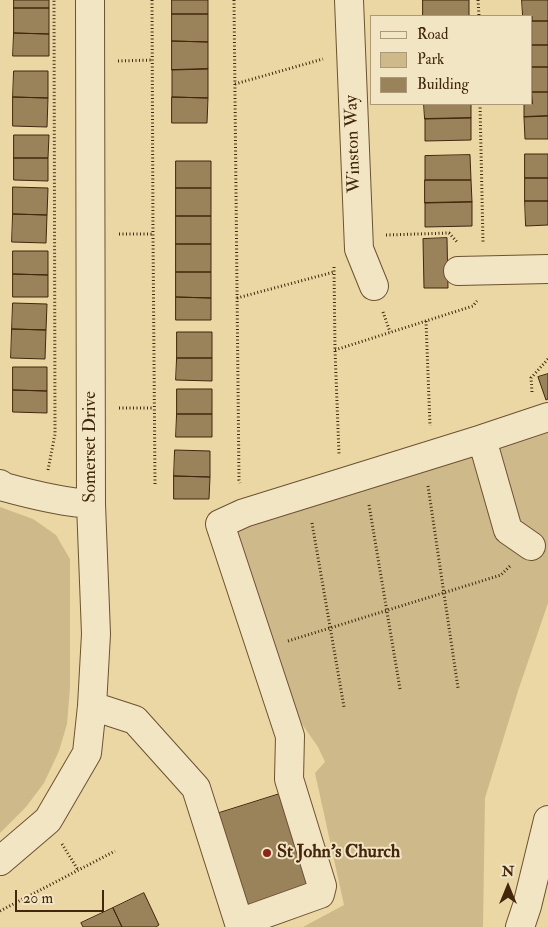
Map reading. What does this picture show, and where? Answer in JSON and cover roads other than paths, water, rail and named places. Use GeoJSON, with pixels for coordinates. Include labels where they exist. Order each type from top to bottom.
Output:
{"type":"FeatureCollection","features":[{"type":"Feature","properties":{"kind":"street","name":"Somerset Drive"},"geometry":{"type":"LineString","coordinates":[[0,861],[48,820],[87,753],[92,706],[96,634],[91,408],[90,0]]}},
{"type":"Feature","properties":{"kind":"street","name":"Winston Way"},"geometry":{"type":"LineString","coordinates":[[349,0],[359,249],[374,286]]}},
{"type":"Feature","properties":{"kind":"street"},"geometry":{"type":"LineString","coordinates":[[471,270],[548,269]]}},
{"type":"Feature","properties":{"kind":"street"},"geometry":{"type":"LineString","coordinates":[[92,706],[135,720],[196,788],[239,923],[320,894],[322,886],[289,780],[290,736],[220,524],[244,514],[364,476],[427,446],[482,439],[548,417]]}},
{"type":"Feature","properties":{"kind":"street"},"geometry":{"type":"LineString","coordinates":[[482,439],[508,530],[531,546]]}},
{"type":"Feature","properties":{"kind":"street"},"geometry":{"type":"LineString","coordinates":[[0,484],[4,487],[43,498],[92,504]]}},
{"type":"Feature","properties":{"kind":"street"},"geometry":{"type":"LineString","coordinates":[[520,927],[548,820]]}},
{"type":"Feature","properties":{"kind":"place","name":"St John's Church"},"geometry":{"type":"Point","coordinates":[267,853]}}]}
